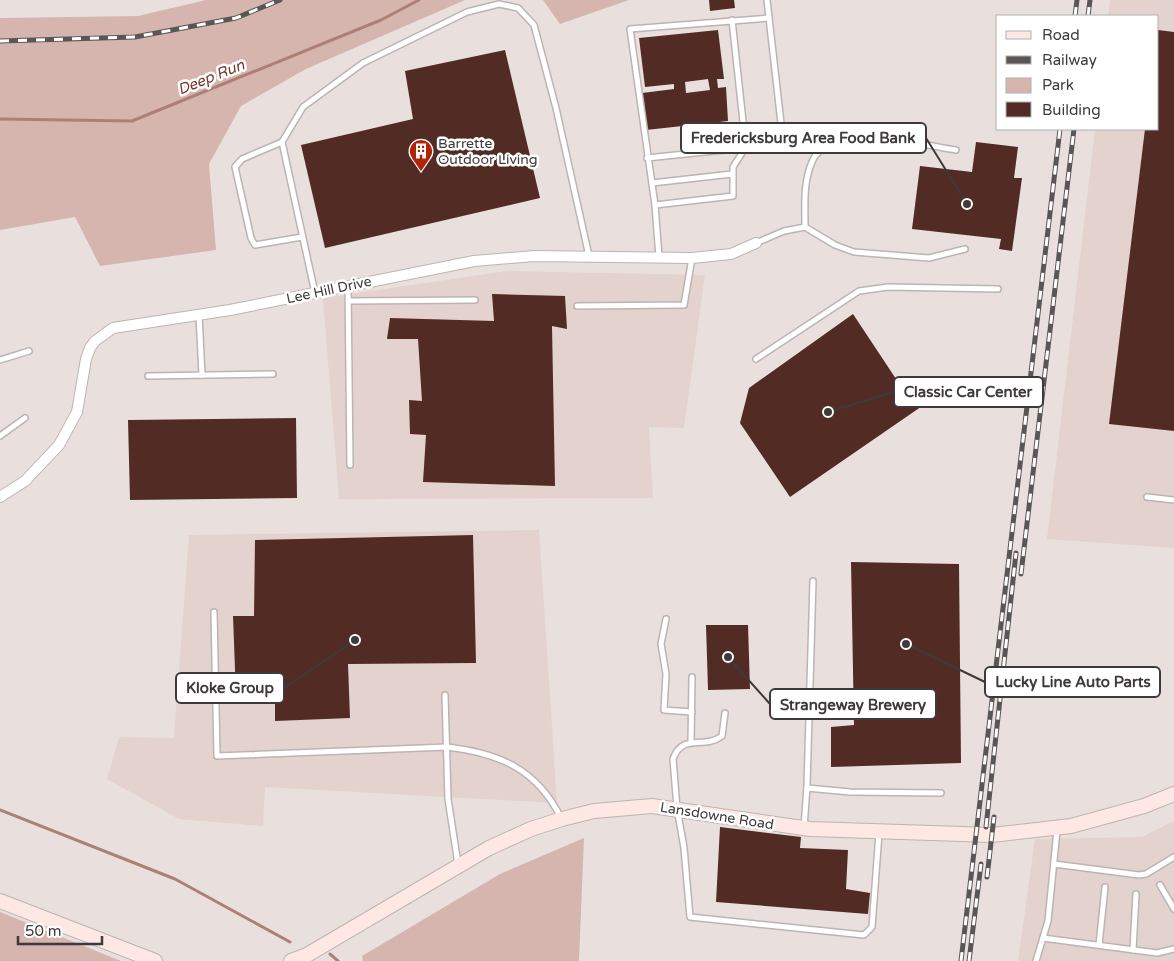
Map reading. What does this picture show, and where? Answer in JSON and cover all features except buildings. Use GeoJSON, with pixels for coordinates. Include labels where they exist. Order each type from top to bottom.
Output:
{"type":"FeatureCollection","features":[{"type":"Feature","properties":{"kind":"main road","name":"Lansdowne Road"},"geometry":{"type":"LineString","coordinates":[[291,961],[306,955],[458,865],[506,840],[562,818],[624,808],[677,808],[804,829],[992,835],[1057,829],[1109,817],[1174,794]]}},
{"type":"Feature","properties":{"kind":"main road"},"geometry":{"type":"LineString","coordinates":[[0,901],[155,961]]}},
{"type":"Feature","properties":{"kind":"street","name":"Lee Hill Drive"},"geometry":{"type":"LineString","coordinates":[[0,497],[25,482],[59,445],[76,412],[86,359],[90,348],[100,336],[123,324],[199,315],[474,261],[534,256],[692,258],[731,254],[756,243]]}},
{"type":"Feature","properties":{"kind":"lane"},"geometry":{"type":"LineString","coordinates":[[768,0],[782,132]]}},
{"type":"Feature","properties":{"kind":"lane"},"geometry":{"type":"LineString","coordinates":[[302,237],[255,245],[251,238],[234,167],[242,159],[282,142],[303,107],[363,63],[467,12],[499,4],[518,8],[534,26],[556,108],[589,256]]}},
{"type":"Feature","properties":{"kind":"lane"},"geometry":{"type":"LineString","coordinates":[[659,257],[655,205],[630,29],[769,18]]}},
{"type":"Feature","properties":{"kind":"lane"},"geometry":{"type":"LineString","coordinates":[[655,205],[733,196],[732,174],[743,148],[744,140],[732,20]]}},
{"type":"Feature","properties":{"kind":"lane"},"geometry":{"type":"LineString","coordinates":[[805,227],[806,189],[812,161],[822,148],[842,139],[864,137],[956,150]]}},
{"type":"Feature","properties":{"kind":"lane"},"geometry":{"type":"LineString","coordinates":[[282,142],[315,293]]}},
{"type":"Feature","properties":{"kind":"lane"},"geometry":{"type":"LineString","coordinates":[[647,158],[743,148]]}},
{"type":"Feature","properties":{"kind":"lane"},"geometry":{"type":"LineString","coordinates":[[652,183],[732,174]]}},
{"type":"Feature","properties":{"kind":"lane"},"geometry":{"type":"LineString","coordinates":[[756,243],[784,231],[805,227],[835,245],[854,252],[930,258],[965,249]]}},
{"type":"Feature","properties":{"kind":"lane"},"geometry":{"type":"LineString","coordinates":[[577,306],[684,305],[692,258]]}},
{"type":"Feature","properties":{"kind":"lane"},"geometry":{"type":"LineString","coordinates":[[348,286],[350,465]]}},
{"type":"Feature","properties":{"kind":"lane"},"geometry":{"type":"LineString","coordinates":[[756,359],[859,291],[888,287],[998,289]]}},
{"type":"Feature","properties":{"kind":"lane"},"geometry":{"type":"LineString","coordinates":[[348,302],[475,300]]}},
{"type":"Feature","properties":{"kind":"lane"},"geometry":{"type":"LineString","coordinates":[[199,315],[202,375]]}},
{"type":"Feature","properties":{"kind":"lane"},"geometry":{"type":"LineString","coordinates":[[0,360],[29,351]]}},
{"type":"Feature","properties":{"kind":"lane"},"geometry":{"type":"LineString","coordinates":[[148,376],[273,374]]}},
{"type":"Feature","properties":{"kind":"lane"},"geometry":{"type":"LineString","coordinates":[[0,436],[25,418]]}},
{"type":"Feature","properties":{"kind":"lane"},"geometry":{"type":"LineString","coordinates":[[1148,497],[1174,500]]}},
{"type":"Feature","properties":{"kind":"lane"},"geometry":{"type":"LineString","coordinates":[[804,829],[807,788],[813,581]]}},
{"type":"Feature","properties":{"kind":"lane"},"geometry":{"type":"LineString","coordinates":[[214,612],[217,756],[447,747],[484,753],[520,769],[545,790],[562,818]]}},
{"type":"Feature","properties":{"kind":"lane"},"geometry":{"type":"LineString","coordinates":[[666,619],[661,644],[666,674],[664,710],[692,712]]}},
{"type":"Feature","properties":{"kind":"lane"},"geometry":{"type":"LineString","coordinates":[[691,742],[692,677]]}},
{"type":"Feature","properties":{"kind":"lane"},"geometry":{"type":"LineString","coordinates":[[445,695],[448,799],[458,865]]}},
{"type":"Feature","properties":{"kind":"lane"},"geometry":{"type":"LineString","coordinates":[[725,713],[722,736],[709,742],[691,742],[680,747],[672,760],[677,808],[684,848],[690,917],[864,935],[872,927],[879,831]]}},
{"type":"Feature","properties":{"kind":"lane"},"geometry":{"type":"LineString","coordinates":[[807,788],[850,792],[941,793]]}},
{"type":"Feature","properties":{"kind":"lane"},"geometry":{"type":"LineString","coordinates":[[1036,961],[1048,921],[1057,829]]}},
{"type":"Feature","properties":{"kind":"lane"},"geometry":{"type":"LineString","coordinates":[[1054,864],[1139,875],[1146,874],[1174,857]]}},
{"type":"Feature","properties":{"kind":"lane"},"geometry":{"type":"LineString","coordinates":[[1160,886],[1174,909]]}},
{"type":"Feature","properties":{"kind":"lane"},"geometry":{"type":"LineString","coordinates":[[1099,945],[1105,887]]}},
{"type":"Feature","properties":{"kind":"lane"},"geometry":{"type":"LineString","coordinates":[[1133,950],[1136,894]]}},
{"type":"Feature","properties":{"kind":"lane"},"geometry":{"type":"LineString","coordinates":[[1043,938],[1157,953],[1174,949]]}},
{"type":"Feature","properties":{"kind":"shaded area"},"geometry":{"type":"Polygon","coordinates":[[[1110,0],[1174,0],[1174,548],[1047,539],[1095,130],[1159,130],[1159,15],[1108,15],[1110,0]]]}},
{"type":"Feature","properties":{"kind":"shaded area"},"geometry":{"type":"Polygon","coordinates":[[[507,271],[705,275],[684,428],[649,427],[653,498],[339,499],[323,298],[507,271]]]}},
{"type":"Feature","properties":{"kind":"shaded area"},"geometry":{"type":"Polygon","coordinates":[[[539,530],[557,803],[265,787],[263,826],[179,819],[107,779],[119,737],[174,738],[189,535],[539,530]]]}},
{"type":"Feature","properties":{"kind":"shaded area"},"geometry":{"type":"Polygon","coordinates":[[[1174,821],[1174,961],[1018,961],[1035,839],[1142,837],[1174,821]]]}},
{"type":"Feature","properties":{"kind":"green space"},"geometry":{"type":"Polygon","coordinates":[[[206,0],[465,0],[306,69],[241,106],[209,164],[216,250],[100,266],[75,217],[0,230],[0,18],[138,16],[206,0]]]}},
{"type":"Feature","properties":{"kind":"green space"},"geometry":{"type":"Polygon","coordinates":[[[543,0],[629,0],[560,24],[543,0]]]}},
{"type":"Feature","properties":{"kind":"green space"},"geometry":{"type":"Polygon","coordinates":[[[584,838],[579,961],[363,961],[362,956],[500,874],[584,838]]]}},
{"type":"Feature","properties":{"kind":"green space"},"geometry":{"type":"Polygon","coordinates":[[[0,912],[121,961],[0,961],[0,912]]]}},
{"type":"Feature","properties":{"kind":"waterway","name":"Deep Run"},"geometry":{"type":"LineString","coordinates":[[0,119],[132,121],[381,20],[419,0]]}},
{"type":"Feature","properties":{"kind":"waterway"},"geometry":{"type":"LineString","coordinates":[[0,810],[175,879],[290,942]]}},
{"type":"Feature","properties":{"kind":"waterway"},"geometry":{"type":"LineString","coordinates":[[330,954],[338,961]]}},
{"type":"Feature","properties":{"kind":"railway"},"geometry":{"type":"LineString","coordinates":[[0,41],[135,37],[236,18],[280,0]]}},
{"type":"Feature","properties":{"kind":"railway"},"geometry":{"type":"LineString","coordinates":[[1075,15],[1077,0]]}},
{"type":"Feature","properties":{"kind":"railway"},"geometry":{"type":"LineString","coordinates":[[1088,15],[1090,0]]}},
{"type":"Feature","properties":{"kind":"railway"},"geometry":{"type":"LineString","coordinates":[[961,961],[1060,130]]}},
{"type":"Feature","properties":{"kind":"railway"},"geometry":{"type":"LineString","coordinates":[[1021,574],[1074,130]]}},
{"type":"Feature","properties":{"kind":"railway"},"geometry":{"type":"LineString","coordinates":[[986,827],[1016,553]]}},
{"type":"Feature","properties":{"kind":"railway"},"geometry":{"type":"LineString","coordinates":[[987,877],[994,817]]}},
{"type":"Feature","properties":{"kind":"railway"},"geometry":{"type":"LineString","coordinates":[[969,961],[981,864]]}},
{"type":"Feature","properties":{"kind":"place","name":"Barrette Outdoor Living"},"geometry":{"type":"Point","coordinates":[421,172]}},
{"type":"Feature","properties":{"kind":"place","name":"Fredericksburg Area Food Bank"},"geometry":{"type":"Point","coordinates":[967,204]}},
{"type":"Feature","properties":{"kind":"place","name":"Classic Car Center"},"geometry":{"type":"Point","coordinates":[828,412]}},
{"type":"Feature","properties":{"kind":"place","name":"Kloke Group"},"geometry":{"type":"Point","coordinates":[355,640]}},
{"type":"Feature","properties":{"kind":"place","name":"Lucky Line Auto Parts"},"geometry":{"type":"Point","coordinates":[906,644]}},
{"type":"Feature","properties":{"kind":"place","name":"Strangeway Brewery"},"geometry":{"type":"Point","coordinates":[728,657]}}]}
